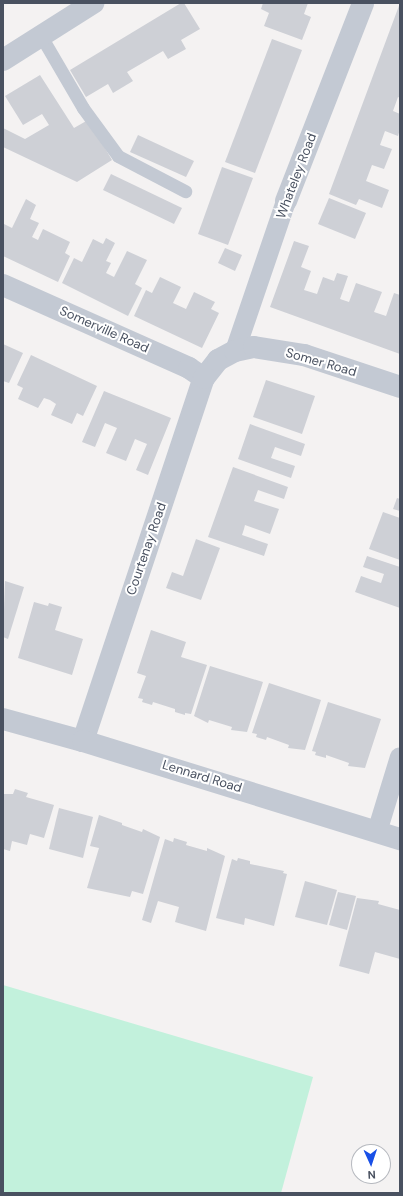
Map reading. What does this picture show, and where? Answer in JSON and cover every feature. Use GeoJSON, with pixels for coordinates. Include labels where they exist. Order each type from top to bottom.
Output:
{"type":"FeatureCollection","features":[{"type":"Feature","properties":{"kind":"street"},"geometry":{"type":"LineString","coordinates":[[3,60],[93,3]]}},
{"type":"Feature","properties":{"kind":"street","name":"Whateley Road"},"geometry":{"type":"LineString","coordinates":[[227,356],[363,3]]}},
{"type":"Feature","properties":{"kind":"street","name":"Somerville Road"},"geometry":{"type":"LineString","coordinates":[[3,285],[189,368],[204,378]]}},
{"type":"Feature","properties":{"kind":"street","name":"Somer Road"},"geometry":{"type":"LineString","coordinates":[[227,356],[254,346],[304,355],[400,387]]}},
{"type":"Feature","properties":{"kind":"street","name":"Courtenay Road"},"geometry":{"type":"LineString","coordinates":[[83,741],[204,378],[227,356]]}},
{"type":"Feature","properties":{"kind":"street","name":"Lennard Road"},"geometry":{"type":"LineString","coordinates":[[3,719],[83,741],[400,839]]}},
{"type":"Feature","properties":{"kind":"street"},"geometry":{"type":"LineString","coordinates":[[377,832],[400,757]]}},
{"type":"Feature","properties":{"kind":"lane"},"geometry":{"type":"LineString","coordinates":[[41,36],[83,108],[118,156],[185,191]]}},
{"type":"Feature","properties":{"kind":"green space"},"geometry":{"type":"Polygon","coordinates":[[[3,985],[313,1077],[281,1193],[3,1193],[3,985]]]}},
{"type":"Feature","properties":{"kind":"building"},"geometry":{"type":"Polygon","coordinates":[[[181,3],[184,3],[200,29],[181,40],[186,49],[168,59],[163,51],[127,72],[133,81],[113,93],[108,84],[86,97],[70,70],[181,3]]]}},
{"type":"Feature","properties":{"kind":"building"},"geometry":{"type":"Polygon","coordinates":[[[263,3],[308,3],[304,14],[311,17],[302,40],[264,26],[269,13],[261,9],[263,3]]]}},
{"type":"Feature","properties":{"kind":"building"},"geometry":{"type":"Polygon","coordinates":[[[400,3],[400,98],[398,97],[393,111],[400,114],[400,129],[398,136],[385,131],[380,145],[392,149],[384,169],[372,165],[366,181],[389,190],[382,208],[359,199],[356,205],[329,194],[400,3]]]}},
{"type":"Feature","properties":{"kind":"building"},"geometry":{"type":"Polygon","coordinates":[[[272,39],[302,50],[255,173],[225,162],[272,39]]]}},
{"type":"Feature","properties":{"kind":"building"},"geometry":{"type":"Polygon","coordinates":[[[40,75],[74,128],[88,120],[112,160],[77,182],[3,147],[3,128],[25,139],[49,125],[42,114],[23,125],[5,96],[40,75]]]}},
{"type":"Feature","properties":{"kind":"building"},"geometry":{"type":"Polygon","coordinates":[[[138,135],[194,161],[186,177],[130,152],[138,135]]]}},
{"type":"Feature","properties":{"kind":"building"},"geometry":{"type":"Polygon","coordinates":[[[222,167],[253,178],[228,245],[198,234],[222,167]]]}},
{"type":"Feature","properties":{"kind":"building"},"geometry":{"type":"Polygon","coordinates":[[[111,174],[182,208],[174,224],[103,190],[111,174]]]}},
{"type":"Feature","properties":{"kind":"building"},"geometry":{"type":"Polygon","coordinates":[[[329,198],[366,213],[355,239],[318,224],[329,198]]]}},
{"type":"Feature","properties":{"kind":"building"},"geometry":{"type":"Polygon","coordinates":[[[26,199],[36,205],[30,219],[39,223],[32,237],[38,240],[43,229],[70,242],[65,253],[70,256],[58,282],[3,256],[4,224],[12,228],[26,199]]]}},
{"type":"Feature","properties":{"kind":"building"},"geometry":{"type":"Polygon","coordinates":[[[106,238],[115,243],[106,261],[111,263],[106,273],[114,277],[127,251],[147,260],[135,284],[142,288],[128,316],[62,283],[74,258],[82,262],[93,239],[103,244],[106,238]]]}},
{"type":"Feature","properties":{"kind":"building"},"geometry":{"type":"Polygon","coordinates":[[[294,241],[309,246],[301,267],[311,271],[304,290],[317,294],[323,277],[334,281],[337,273],[348,276],[340,299],[349,302],[356,283],[382,292],[374,312],[386,316],[394,293],[400,295],[400,354],[270,307],[294,241]]]}},
{"type":"Feature","properties":{"kind":"building"},"geometry":{"type":"Polygon","coordinates":[[[225,248],[242,255],[235,271],[218,263],[225,248]]]}},
{"type":"Feature","properties":{"kind":"building"},"geometry":{"type":"Polygon","coordinates":[[[160,277],[181,287],[173,303],[186,309],[194,292],[215,302],[211,309],[219,313],[202,348],[134,316],[146,290],[152,293],[160,277]]]}},
{"type":"Feature","properties":{"kind":"building"},"geometry":{"type":"Polygon","coordinates":[[[3,344],[23,353],[9,383],[3,381],[3,344]]]}},
{"type":"Feature","properties":{"kind":"building"},"geometry":{"type":"Polygon","coordinates":[[[31,355],[97,386],[83,416],[77,413],[72,424],[51,415],[56,404],[50,400],[44,398],[38,408],[18,399],[23,388],[17,385],[31,355]]]}},
{"type":"Feature","properties":{"kind":"building"},"geometry":{"type":"Polygon","coordinates":[[[266,380],[315,396],[302,434],[253,417],[266,380]]]}},
{"type":"Feature","properties":{"kind":"building"},"geometry":{"type":"Polygon","coordinates":[[[104,391],[171,418],[148,475],[136,470],[147,444],[135,439],[126,461],[106,453],[117,428],[105,423],[95,447],[82,442],[104,391]]]}},
{"type":"Feature","properties":{"kind":"building"},"geometry":{"type":"Polygon","coordinates":[[[250,424],[305,444],[301,456],[275,447],[271,458],[295,466],[291,478],[238,459],[250,424]]]}},
{"type":"Feature","properties":{"kind":"building"},"geometry":{"type":"Polygon","coordinates":[[[233,467],[288,487],[284,499],[258,490],[254,501],[279,509],[270,534],[245,525],[242,535],[268,544],[264,556],[208,537],[233,467]]]}},
{"type":"Feature","properties":{"kind":"building"},"geometry":{"type":"Polygon","coordinates":[[[397,498],[400,499],[400,511],[393,509],[397,498]]]}},
{"type":"Feature","properties":{"kind":"building"},"geometry":{"type":"Polygon","coordinates":[[[383,512],[400,518],[400,560],[369,549],[383,512]]]}},
{"type":"Feature","properties":{"kind":"building"},"geometry":{"type":"Polygon","coordinates":[[[196,539],[220,548],[201,600],[166,588],[172,572],[183,576],[196,539]]]}},
{"type":"Feature","properties":{"kind":"building"},"geometry":{"type":"Polygon","coordinates":[[[367,556],[400,567],[400,608],[355,592],[361,576],[381,583],[384,574],[363,567],[367,556]]]}},
{"type":"Feature","properties":{"kind":"building"},"geometry":{"type":"Polygon","coordinates":[[[5,581],[24,587],[8,639],[3,637],[5,581]]]}},
{"type":"Feature","properties":{"kind":"building"},"geometry":{"type":"Polygon","coordinates":[[[34,602],[48,606],[49,603],[62,607],[55,630],[83,639],[72,675],[18,658],[34,602]]]}},
{"type":"Feature","properties":{"kind":"building"},"geometry":{"type":"Polygon","coordinates":[[[151,630],[186,642],[181,657],[207,665],[191,714],[185,713],[185,715],[175,712],[175,709],[153,702],[152,705],[142,702],[143,699],[138,698],[146,676],[137,673],[151,630]]]}},
{"type":"Feature","properties":{"kind":"building"},"geometry":{"type":"Polygon","coordinates":[[[210,666],[263,682],[247,732],[231,730],[232,727],[209,720],[208,723],[194,716],[210,666]]]}},
{"type":"Feature","properties":{"kind":"building"},"geometry":{"type":"Polygon","coordinates":[[[269,683],[321,700],[305,750],[288,748],[289,745],[267,737],[266,740],[256,737],[257,734],[252,733],[269,683]]]}},
{"type":"Feature","properties":{"kind":"building"},"geometry":{"type":"Polygon","coordinates":[[[328,702],[381,719],[365,768],[348,766],[349,763],[326,755],[326,758],[315,755],[316,752],[312,751],[328,702]]]}},
{"type":"Feature","properties":{"kind":"building"},"geometry":{"type":"Polygon","coordinates":[[[15,789],[28,793],[26,797],[54,805],[44,838],[30,834],[27,845],[12,841],[10,851],[3,849],[3,794],[13,794],[15,789]]]}},
{"type":"Feature","properties":{"kind":"building"},"geometry":{"type":"Polygon","coordinates":[[[59,808],[93,817],[83,858],[49,849],[59,808]]]}},
{"type":"Feature","properties":{"kind":"building"},"geometry":{"type":"Polygon","coordinates":[[[99,815],[142,832],[143,829],[160,837],[143,894],[132,891],[130,897],[87,888],[99,848],[90,846],[99,815]]]}},
{"type":"Feature","properties":{"kind":"building"},"geometry":{"type":"Polygon","coordinates":[[[174,838],[187,842],[186,845],[207,851],[207,848],[225,856],[206,931],[175,922],[179,907],[158,901],[151,923],[142,920],[165,839],[173,842],[174,838]]]}},
{"type":"Feature","properties":{"kind":"building"},"geometry":{"type":"Polygon","coordinates":[[[238,858],[250,861],[250,864],[284,871],[283,873],[287,874],[274,926],[245,918],[244,925],[216,918],[232,859],[237,861],[238,858]]]}},
{"type":"Feature","properties":{"kind":"building"},"geometry":{"type":"Polygon","coordinates":[[[305,881],[337,890],[327,925],[295,917],[305,881]]]}},
{"type":"Feature","properties":{"kind":"building"},"geometry":{"type":"Polygon","coordinates":[[[338,892],[356,896],[347,930],[329,925],[338,892]]]}},
{"type":"Feature","properties":{"kind":"building"},"geometry":{"type":"Polygon","coordinates":[[[357,898],[379,901],[378,904],[400,910],[400,959],[375,952],[369,974],[339,966],[357,898]]]}}]}
